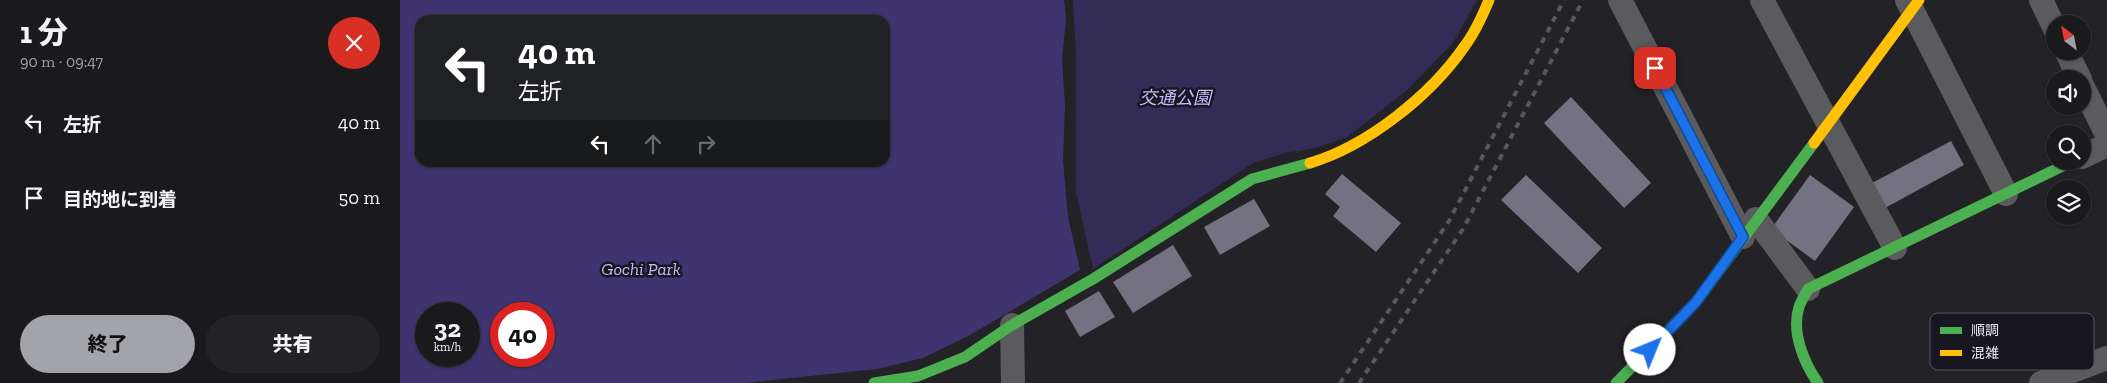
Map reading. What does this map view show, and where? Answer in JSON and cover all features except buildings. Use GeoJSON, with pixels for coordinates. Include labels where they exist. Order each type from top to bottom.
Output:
{"type":"FeatureCollection","features":[{"type":"Feature","properties":{"kind":"street"},"geometry":{"type":"LineString","coordinates":[[874,383],[918,376],[965,357],[1012,325],[1093,279],[1252,178],[1323,159],[1358,143],[1409,106],[1445,70],[1479,26],[1489,0]]}},
{"type":"Feature","properties":{"kind":"street"},"geometry":{"type":"LineString","coordinates":[[1620,0],[1750,228],[1808,289]]}},
{"type":"Feature","properties":{"kind":"street"},"geometry":{"type":"LineString","coordinates":[[1762,0],[1895,248]]}},
{"type":"Feature","properties":{"kind":"street"},"geometry":{"type":"LineString","coordinates":[[2041,0],[2048,15]]}},
{"type":"Feature","properties":{"kind":"street"},"geometry":{"type":"LineString","coordinates":[[1616,383],[1696,302],[1913,3],[2006,194]]}},
{"type":"Feature","properties":{"kind":"street"},"geometry":{"type":"LineString","coordinates":[[2091,103],[2107,135]]}},
{"type":"Feature","properties":{"kind":"street"},"geometry":{"type":"LineString","coordinates":[[2091,153],[2107,145]]}},
{"type":"Feature","properties":{"kind":"street"},"geometry":{"type":"LineString","coordinates":[[1818,383],[1804,356],[1798,326],[1798,309],[1808,289],[2055,170]]}},
{"type":"Feature","properties":{"kind":"street"},"geometry":{"type":"LineString","coordinates":[[1012,325],[1013,383]]}},
{"type":"Feature","properties":{"kind":"street"},"geometry":{"type":"LineString","coordinates":[[2094,363],[2107,358]]}},
{"type":"Feature","properties":{"kind":"street"},"geometry":{"type":"LineString","coordinates":[[2041,383],[2075,370]]}},
{"type":"Feature","properties":{"kind":"green space","name":"Gochi Park"},"geometry":{"type":"Polygon","coordinates":[[[400,0],[1064,0],[1066,18],[1062,60],[1065,105],[1063,161],[1068,217],[1080,270],[970,335],[923,358],[877,369],[744,383],[400,383],[400,0]]]}},
{"type":"Feature","properties":{"kind":"green space","name":"交通公園"},"geometry":{"type":"Polygon","coordinates":[[[1073,0],[1477,0],[1453,43],[1405,92],[1347,137],[1316,148],[1285,153],[1253,163],[1093,269],[1076,192],[1076,56],[1073,0]]]}},
{"type":"Feature","properties":{"kind":"railway"},"geometry":{"type":"LineString","coordinates":[[1340,383],[1449,221],[1564,0]]}},
{"type":"Feature","properties":{"kind":"railway"},"geometry":{"type":"LineString","coordinates":[[1359,383],[1463,229],[1583,0]]}},
{"type":"Feature","properties":{"kind":"traffic: fast"},"geometry":{"type":"LineString","coordinates":[[1616,383],[1696,302],[1814,143]]}},
{"type":"Feature","properties":{"kind":"traffic: fast"},"geometry":{"type":"LineString","coordinates":[[874,383],[918,376],[965,357],[1012,325],[1093,279],[1252,179],[1310,163]]}},
{"type":"Feature","properties":{"kind":"traffic: fast"},"geometry":{"type":"LineString","coordinates":[[1818,383],[1804,357],[1798,337],[1797,317],[1799,307],[1808,289],[2054,170]]}},
{"type":"Feature","properties":{"kind":"traffic: slow"},"geometry":{"type":"LineString","coordinates":[[1310,163],[1353,145],[1375,132],[1415,101],[1434,83],[1468,42],[1489,0]]}},
{"type":"Feature","properties":{"kind":"traffic: slow"},"geometry":{"type":"LineString","coordinates":[[1814,143],[1919,0]]}},
{"type":"Feature","properties":{"kind":"route"},"geometry":{"type":"LineString","coordinates":[[1650,350],[1696,302],[1743,237],[1655,68]]}}]}
